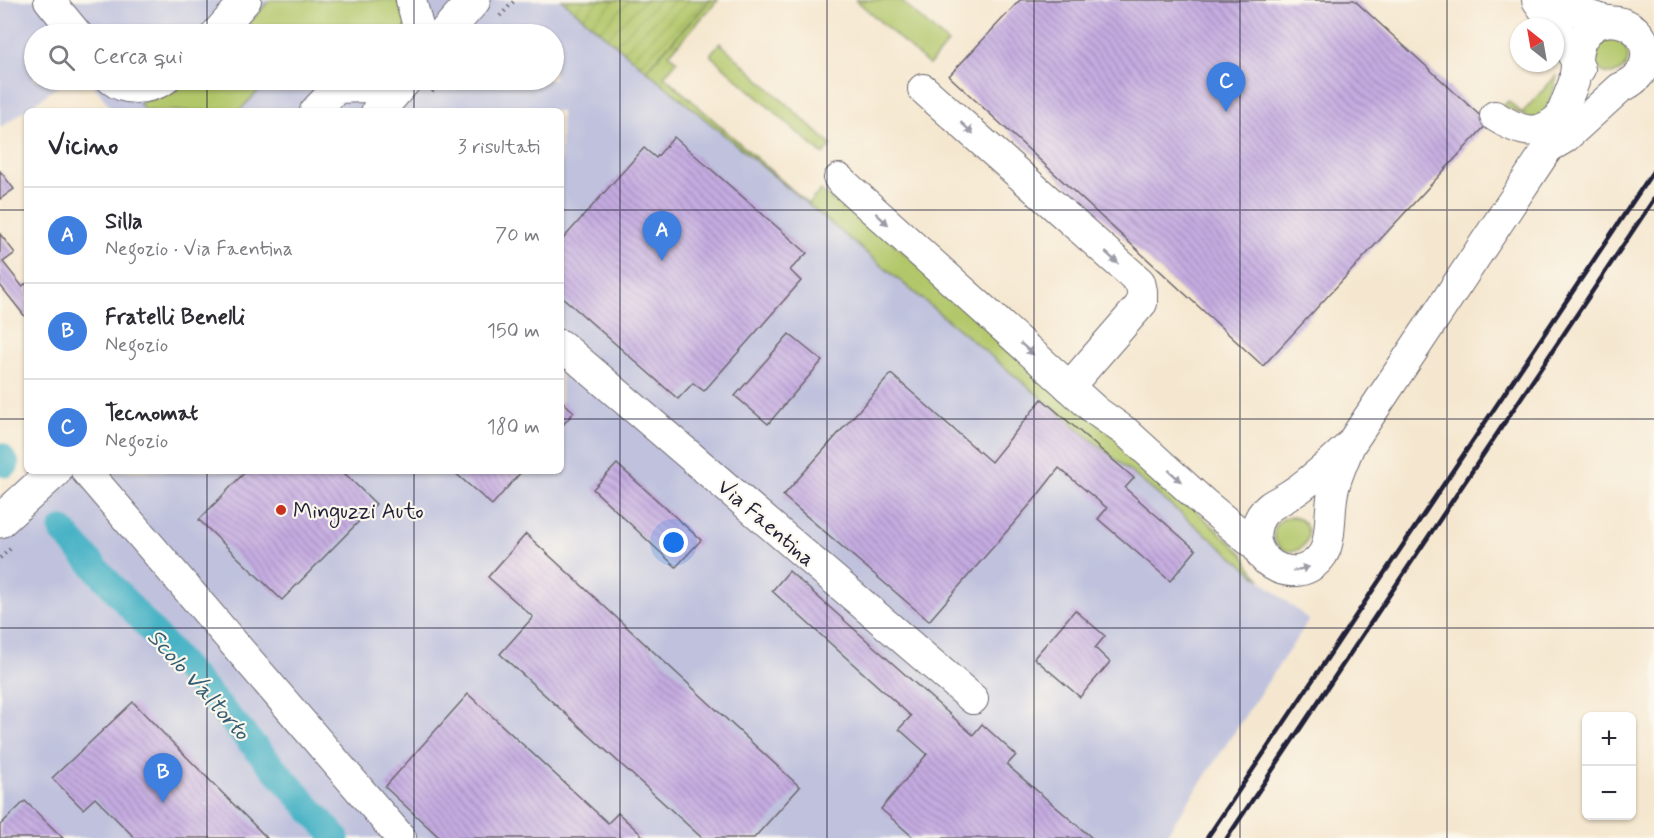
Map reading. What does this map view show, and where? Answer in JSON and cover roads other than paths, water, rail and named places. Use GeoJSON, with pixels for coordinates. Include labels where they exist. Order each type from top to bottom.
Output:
{"type":"FeatureCollection","features":[{"type":"Feature","properties":{"kind":"main road"},"geometry":{"type":"LineString","coordinates":[[453,24],[474,0]]}},
{"type":"Feature","properties":{"kind":"main road"},"geometry":{"type":"LineString","coordinates":[[3,518],[52,474]]}},
{"type":"Feature","properties":{"kind":"street"},"geometry":{"type":"LineString","coordinates":[[49,0],[68,24]]}},
{"type":"Feature","properties":{"kind":"street"},"geometry":{"type":"LineString","coordinates":[[225,24],[246,0]]}},
{"type":"Feature","properties":{"kind":"street"},"geometry":{"type":"LineString","coordinates":[[411,0],[417,24]]}},
{"type":"Feature","properties":{"kind":"street"},"geometry":{"type":"LineString","coordinates":[[1537,0],[1590,81],[1610,89],[1620,88]]}},
{"type":"Feature","properties":{"kind":"street"},"geometry":{"type":"LineString","coordinates":[[1543,156],[1620,88],[1639,76],[1646,54],[1644,43],[1630,26],[1579,12],[1557,0]]}},
{"type":"Feature","properties":{"kind":"street"},"geometry":{"type":"LineString","coordinates":[[1350,445],[1316,475],[1283,499],[1272,504],[1263,513],[1257,523],[1255,535],[1257,547],[1263,558],[1272,566],[1295,572],[1317,562],[1324,552],[1328,541],[1333,489],[1350,445],[1543,156],[1574,82],[1581,40],[1597,24],[1608,21]]}},
{"type":"Feature","properties":{"kind":"street"},"geometry":{"type":"LineString","coordinates":[[923,89],[1140,282],[1142,303],[1069,387]]}},
{"type":"Feature","properties":{"kind":"street"},"geometry":{"type":"LineString","coordinates":[[118,90],[126,108]]}},
{"type":"Feature","properties":{"kind":"street"},"geometry":{"type":"LineString","coordinates":[[318,108],[335,90]]}},
{"type":"Feature","properties":{"kind":"street"},"geometry":{"type":"LineString","coordinates":[[376,90],[393,95]]}},
{"type":"Feature","properties":{"kind":"street"},"geometry":{"type":"LineString","coordinates":[[1543,156],[1495,116],[1508,124],[1530,131],[1541,129],[1555,122],[1562,115]]}},
{"type":"Feature","properties":{"kind":"street"},"geometry":{"type":"LineString","coordinates":[[839,180],[1096,411],[1126,432],[1204,503],[1257,547]]}},
{"type":"Feature","properties":{"kind":"street","name":"Via Faentina"},"geometry":{"type":"LineString","coordinates":[[564,348],[973,699]]}},
{"type":"Feature","properties":{"kind":"street"},"geometry":{"type":"LineString","coordinates":[[89,474],[401,838]]}},
{"type":"Feature","properties":{"kind":"street"},"geometry":{"type":"LineString","coordinates":[[1283,499],[1295,498],[1307,501],[1324,517],[1328,529]]}},
{"type":"Feature","properties":{"kind":"waterway","name":"Scolo Valtorto"},"geometry":{"type":"LineString","coordinates":[[0,456],[6,464]]}},
{"type":"Feature","properties":{"kind":"waterway","name":"Scolo Valtorto"},"geometry":{"type":"LineString","coordinates":[[62,530],[336,838]]}},
{"type":"Feature","properties":{"kind":"railway"},"geometry":{"type":"LineString","coordinates":[[1207,838],[1654,170]]}},
{"type":"Feature","properties":{"kind":"railway"},"geometry":{"type":"LineString","coordinates":[[1227,838],[1654,199]]}},
{"type":"Feature","properties":{"kind":"place","name":"Tecnomat"},"geometry":{"type":"Point","coordinates":[1226,112]}},
{"type":"Feature","properties":{"kind":"place","name":"Silla"},"geometry":{"type":"Point","coordinates":[662,261]}},
{"type":"Feature","properties":{"kind":"place","name":"Minguzzi Auto"},"geometry":{"type":"Point","coordinates":[281,510]}},
{"type":"Feature","properties":{"kind":"place","name":"Fratelli Benelli"},"geometry":{"type":"Point","coordinates":[163,803]}}]}
